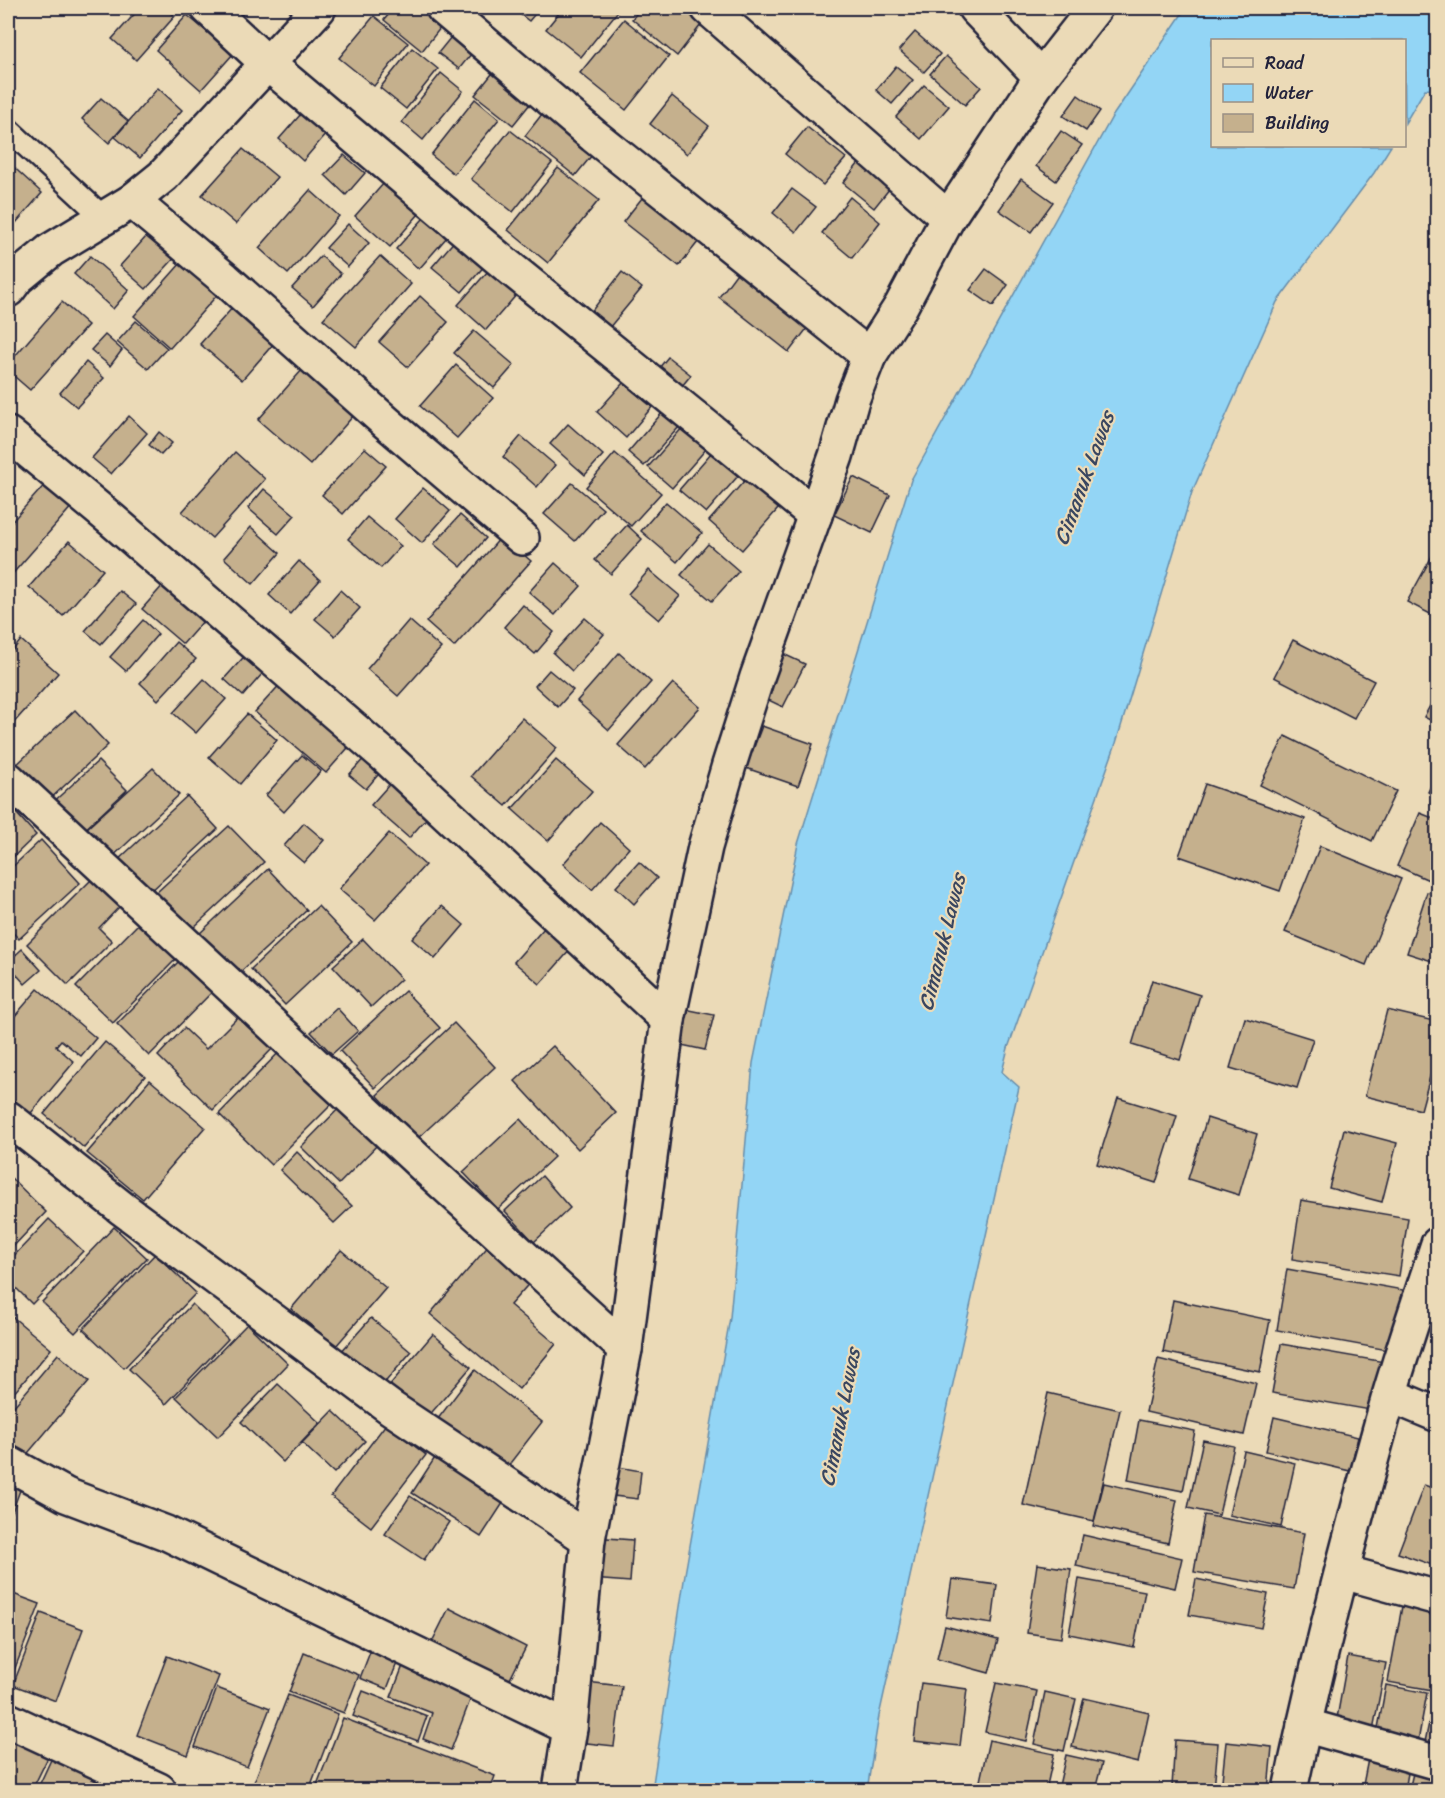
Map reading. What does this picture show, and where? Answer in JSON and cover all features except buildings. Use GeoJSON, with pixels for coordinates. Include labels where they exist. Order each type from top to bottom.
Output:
{"type":"FeatureCollection","features":[{"type":"Feature","properties":{"kind":"street"},"geometry":{"type":"LineString","coordinates":[[208,8],[268,64],[504,263],[816,515]]}},
{"type":"Feature","properties":{"kind":"street"},"geometry":{"type":"LineString","coordinates":[[8,290],[17,278],[51,250],[132,201],[163,176],[319,8]]}},
{"type":"Feature","properties":{"kind":"street"},"geometry":{"type":"LineString","coordinates":[[443,8],[594,136],[869,356]]}},
{"type":"Feature","properties":{"kind":"street"},"geometry":{"type":"LineString","coordinates":[[708,8],[948,218]]}},
{"type":"Feature","properties":{"kind":"street"},"geometry":{"type":"LineString","coordinates":[[975,8],[1041,77]]}},
{"type":"Feature","properties":{"kind":"street"},"geometry":{"type":"LineString","coordinates":[[560,1791],[570,1728],[588,1539],[625,1349],[668,1020],[705,847],[726,775],[757,677],[816,515],[852,400],[869,356],[901,306],[948,218],[1041,77],[1095,8]]}},
{"type":"Feature","properties":{"kind":"street"},"geometry":{"type":"LineString","coordinates":[[132,201],[522,538]]}},
{"type":"Feature","properties":{"kind":"street"},"geometry":{"type":"LineString","coordinates":[[8,434],[112,520],[385,756],[668,1020]]}},
{"type":"Feature","properties":{"kind":"street"},"geometry":{"type":"LineString","coordinates":[[8,779],[424,1166],[625,1349]]}},
{"type":"Feature","properties":{"kind":"street"},"geometry":{"type":"LineString","coordinates":[[8,1118],[123,1209],[391,1408],[588,1539]]}},
{"type":"Feature","properties":{"kind":"street"},"geometry":{"type":"LineString","coordinates":[[1290,1791],[1304,1725],[1390,1395],[1437,1244]]}},
{"type":"Feature","properties":{"kind":"street"},"geometry":{"type":"LineString","coordinates":[[1390,1395],[1437,1415]]}},
{"type":"Feature","properties":{"kind":"street"},"geometry":{"type":"LineString","coordinates":[[8,1463],[66,1495],[166,1533],[570,1728]]}},
{"type":"Feature","properties":{"kind":"street"},"geometry":{"type":"LineString","coordinates":[[1343,1572],[1437,1598]]}},
{"type":"Feature","properties":{"kind":"street"},"geometry":{"type":"LineString","coordinates":[[8,1720],[159,1791]]}},
{"type":"Feature","properties":{"kind":"street"},"geometry":{"type":"LineString","coordinates":[[1304,1725],[1437,1763]]}},
{"type":"Feature","properties":{"kind":"lane"},"geometry":{"type":"LineString","coordinates":[[8,129],[104,218]]}},
{"type":"Feature","properties":{"kind":"water","name":"Cimanuk Lawas"},"geometry":{"type":"Polygon","coordinates":[[[1186,8],[1437,8],[1437,90],[1425,89],[1406,121],[1406,39],[1211,39],[1211,147],[1390,147],[1374,173],[1277,302],[1192,492],[1116,743],[1008,1048],[1002,1072],[1019,1087],[879,1716],[867,1790],[652,1790],[685,1574],[730,1318],[753,1063],[798,844],[911,480],[1112,117],[1186,8]]]}}]}
